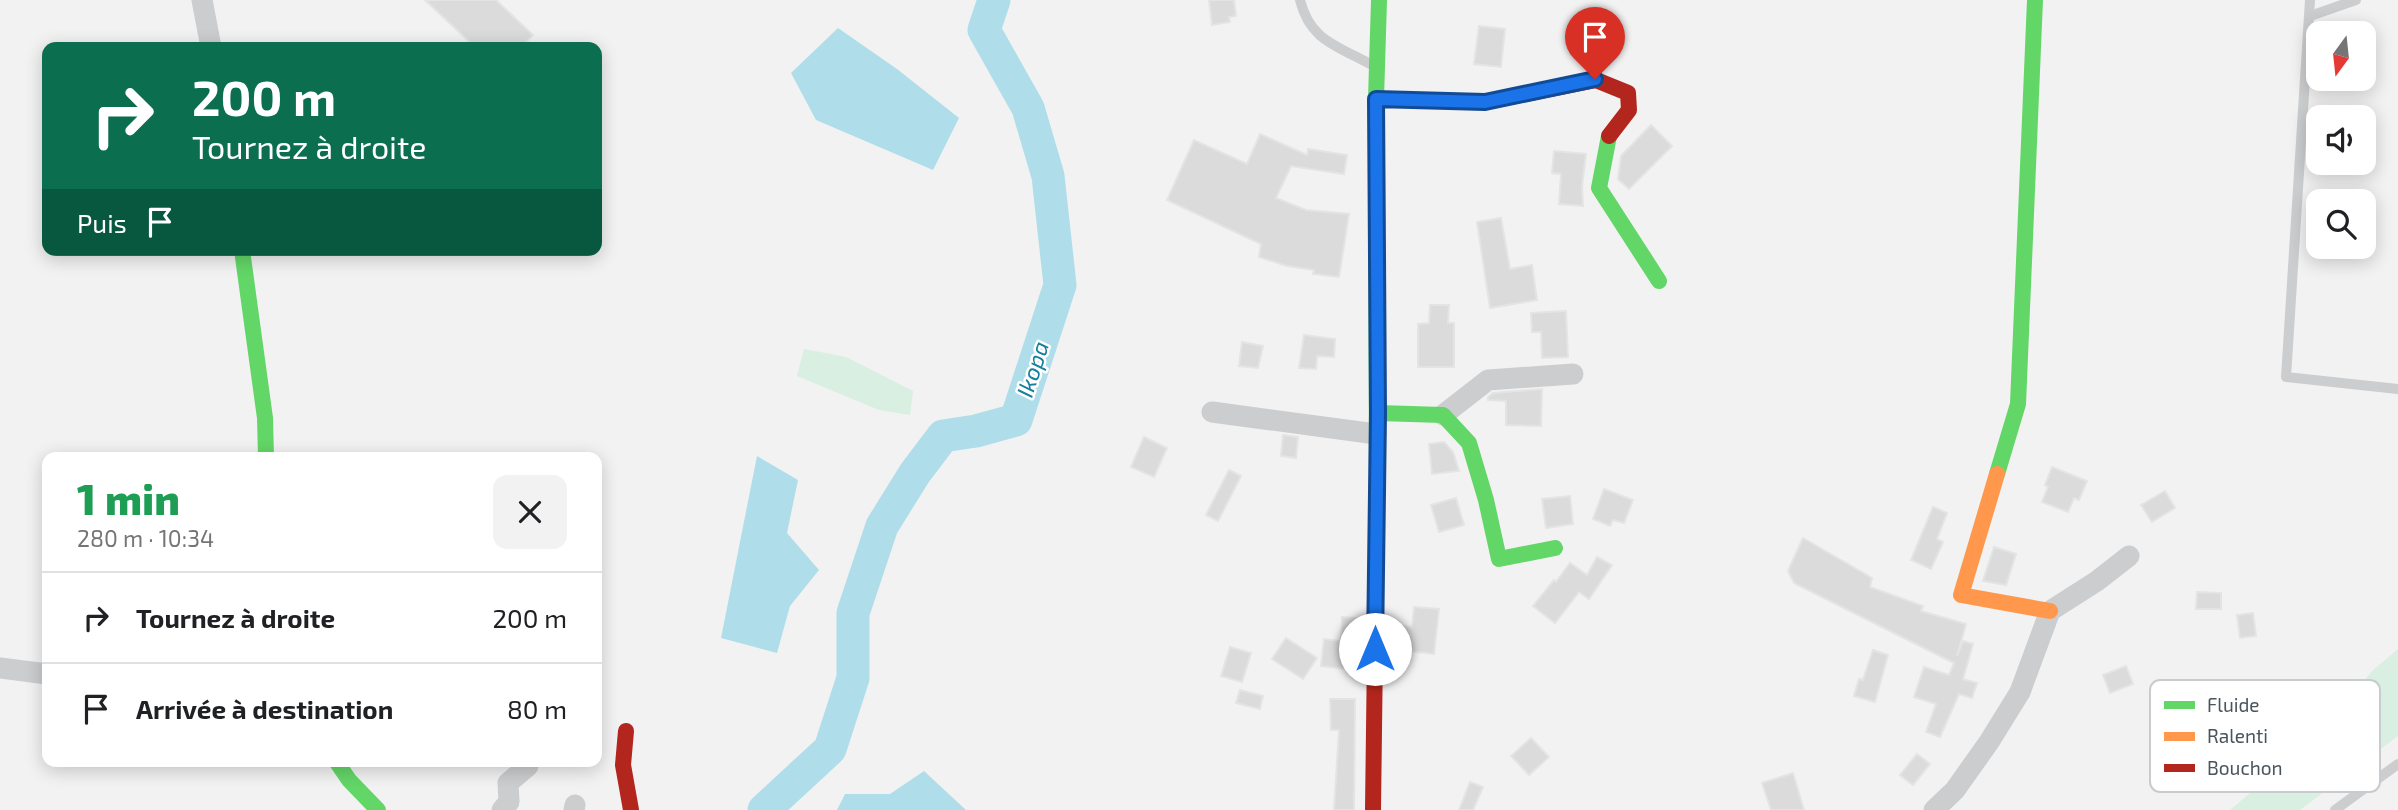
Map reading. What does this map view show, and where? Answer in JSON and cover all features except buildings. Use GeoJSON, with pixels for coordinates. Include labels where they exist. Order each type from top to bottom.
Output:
{"type":"FeatureCollection","features":[{"type":"Feature","properties":{"kind":"street"},"geometry":{"type":"LineString","coordinates":[[202,0],[210,42]]}},
{"type":"Feature","properties":{"kind":"street"},"geometry":{"type":"LineString","coordinates":[[1373,810],[1377,424],[1376,99],[1379,0]]}},
{"type":"Feature","properties":{"kind":"street"},"geometry":{"type":"LineString","coordinates":[[2035,0],[2018,404],[1961,595],[2050,611]]}},
{"type":"Feature","properties":{"kind":"street"},"geometry":{"type":"LineString","coordinates":[[1376,99],[1485,102],[1595,79],[1628,93],[1629,110],[1610,133],[1599,188],[1659,281]]}},
{"type":"Feature","properties":{"kind":"street"},"geometry":{"type":"LineString","coordinates":[[243,256],[265,418],[266,452]]}},
{"type":"Feature","properties":{"kind":"street"},"geometry":{"type":"LineString","coordinates":[[1212,412],[1377,424],[1443,415],[1488,380],[1573,374]]}},
{"type":"Feature","properties":{"kind":"street"},"geometry":{"type":"LineString","coordinates":[[1443,415],[1469,443],[1486,500],[1499,559],[1555,548]]}},
{"type":"Feature","properties":{"kind":"street"},"geometry":{"type":"LineString","coordinates":[[1934,810],[1955,790],[2020,692],[2050,611],[2097,581],[2129,556]]}},
{"type":"Feature","properties":{"kind":"street"},"geometry":{"type":"LineString","coordinates":[[0,668],[42,673]]}},
{"type":"Feature","properties":{"kind":"street"},"geometry":{"type":"LineString","coordinates":[[626,731],[623,765],[631,810]]}},
{"type":"Feature","properties":{"kind":"street"},"geometry":{"type":"LineString","coordinates":[[340,767],[378,810]]}},
{"type":"Feature","properties":{"kind":"street"},"geometry":{"type":"LineString","coordinates":[[502,810],[509,802],[508,783],[527,767]]}},
{"type":"Feature","properties":{"kind":"lane"},"geometry":{"type":"LineString","coordinates":[[1300,0],[1305,20],[1327,42],[1377,68]]}},
{"type":"Feature","properties":{"kind":"lane"},"geometry":{"type":"LineString","coordinates":[[2311,0],[2286,377],[2398,389]]}},
{"type":"Feature","properties":{"kind":"lane"},"geometry":{"type":"LineString","coordinates":[[2310,16],[2356,0]]}},
{"type":"Feature","properties":{"kind":"lane"},"geometry":{"type":"LineString","coordinates":[[2380,777],[2398,764]]}},
{"type":"Feature","properties":{"kind":"lane"},"geometry":{"type":"LineString","coordinates":[[2335,810],[2360,792]]}},
{"type":"Feature","properties":{"kind":"green space"},"geometry":{"type":"Polygon","coordinates":[[[804,349],[846,357],[913,391],[910,415],[879,410],[797,376],[804,349]]]}},
{"type":"Feature","properties":{"kind":"green space"},"geometry":{"type":"Polygon","coordinates":[[[2398,649],[2398,736],[2380,750],[2380,680],[2365,680],[2398,649]]]}},
{"type":"Feature","properties":{"kind":"green space"},"geometry":{"type":"Polygon","coordinates":[[[2252,792],[2324,792],[2300,810],[2230,810],[2252,792]]]}},
{"type":"Feature","properties":{"kind":"water"},"geometry":{"type":"Polygon","coordinates":[[[838,28],[897,69],[959,118],[933,170],[816,120],[791,73],[838,28]]]}},
{"type":"Feature","properties":{"kind":"water"},"geometry":{"type":"Polygon","coordinates":[[[757,456],[798,480],[787,533],[819,570],[790,606],[777,653],[721,638],[757,456]]]}},
{"type":"Feature","properties":{"kind":"water"},"geometry":{"type":"Polygon","coordinates":[[[924,771],[966,810],[837,810],[845,794],[890,794],[924,771]]]}},
{"type":"Feature","properties":{"kind":"waterway","name":"Ikopa"},"geometry":{"type":"LineString","coordinates":[[764,810],[830,749],[853,678],[853,613],[882,526],[915,473],[943,436],[976,431],[1016,420],[1060,285],[1048,176],[1028,108],[984,30],[994,0]]}},
{"type":"Feature","properties":{"kind":"traffic: fast"},"geometry":{"type":"LineString","coordinates":[[1377,490],[1376,99],[1379,0]]}},
{"type":"Feature","properties":{"kind":"traffic: fast"},"geometry":{"type":"LineString","coordinates":[[1997,474],[2018,404],[2035,0]]}},
{"type":"Feature","properties":{"kind":"traffic: fast"},"geometry":{"type":"LineString","coordinates":[[1609,136],[1599,188],[1659,281]]}},
{"type":"Feature","properties":{"kind":"traffic: fast"},"geometry":{"type":"LineString","coordinates":[[243,256],[265,418],[266,452]]}},
{"type":"Feature","properties":{"kind":"traffic: fast"},"geometry":{"type":"LineString","coordinates":[[1378,413],[1443,415],[1469,443],[1486,500],[1499,559],[1555,548]]}},
{"type":"Feature","properties":{"kind":"traffic: fast"},"geometry":{"type":"LineString","coordinates":[[340,767],[378,810]]}},
{"type":"Feature","properties":{"kind":"traffic: slow"},"geometry":{"type":"LineString","coordinates":[[1997,474],[1961,595],[2050,611]]}},
{"type":"Feature","properties":{"kind":"traffic: jam"},"geometry":{"type":"LineString","coordinates":[[1376,99],[1485,102],[1596,80],[1628,93],[1629,110],[1609,136]]}},
{"type":"Feature","properties":{"kind":"traffic: jam"},"geometry":{"type":"LineString","coordinates":[[1373,810],[1377,490]]}},
{"type":"Feature","properties":{"kind":"traffic: jam"},"geometry":{"type":"LineString","coordinates":[[626,731],[623,765],[631,810]]}},
{"type":"Feature","properties":{"kind":"route"},"geometry":{"type":"LineString","coordinates":[[1375,649],[1378,413],[1376,99],[1485,102],[1595,79]]}}]}
